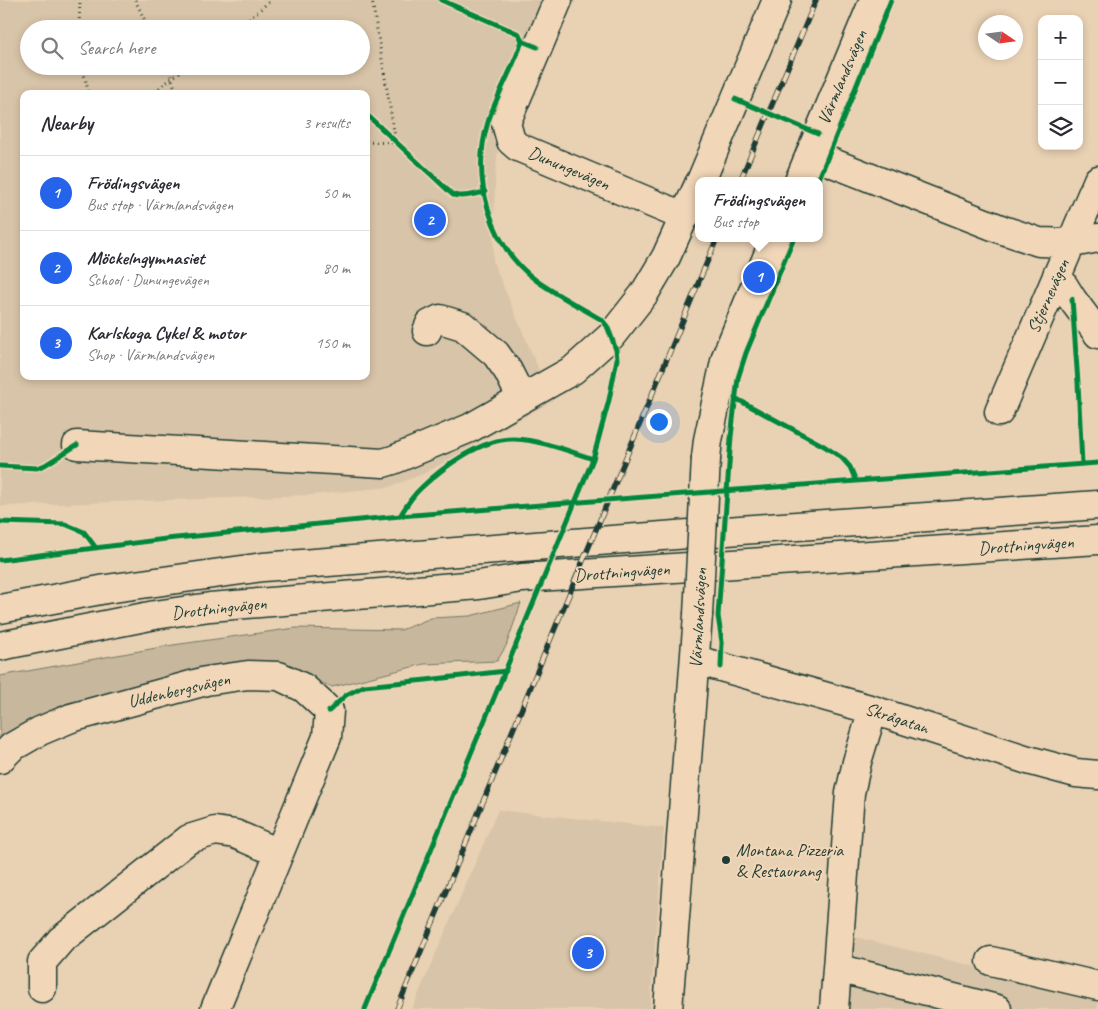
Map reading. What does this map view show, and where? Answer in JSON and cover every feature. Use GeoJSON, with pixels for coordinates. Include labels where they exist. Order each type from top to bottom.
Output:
{"type":"FeatureCollection","features":[{"type":"Feature","properties":{"kind":"street","name":"Dunungevägen"},"geometry":{"type":"LineString","coordinates":[[558,0],[506,123],[511,141],[518,147],[685,217]]}},
{"type":"Feature","properties":{"kind":"street"},"geometry":{"type":"LineString","coordinates":[[702,177],[777,0]]}},
{"type":"Feature","properties":{"kind":"street","name":"Värmlandsvägen"},"geometry":{"type":"LineString","coordinates":[[801,177],[874,0]]}},
{"type":"Feature","properties":{"kind":"street"},"geometry":{"type":"LineString","coordinates":[[810,154],[1003,230],[1039,242],[1085,241]]}},
{"type":"Feature","properties":{"kind":"street","name":"Stjernevägen"},"geometry":{"type":"LineString","coordinates":[[999,412],[1057,275],[1085,241],[1098,180]]}},
{"type":"Feature","properties":{"kind":"street"},"geometry":{"type":"LineString","coordinates":[[77,445],[383,463],[393,460],[470,428],[573,370],[611,336],[644,294],[666,257],[695,193]]}},
{"type":"Feature","properties":{"kind":"street","name":"Värmlandsvägen"},"geometry":{"type":"LineString","coordinates":[[668,1009],[696,660],[706,458],[726,357],[773,242]]}},
{"type":"Feature","properties":{"kind":"street"},"geometry":{"type":"LineString","coordinates":[[1057,275],[1098,334]]}},
{"type":"Feature","properties":{"kind":"street"},"geometry":{"type":"LineString","coordinates":[[427,331],[430,324],[440,319],[463,326],[496,354],[508,371],[522,399]]}},
{"type":"Feature","properties":{"kind":"street","name":"Drottningvägen"},"geometry":{"type":"LineString","coordinates":[[0,609],[106,589],[263,567],[740,530],[1098,505]]}},
{"type":"Feature","properties":{"kind":"street","name":"Drottningvägen"},"geometry":{"type":"LineString","coordinates":[[0,646],[156,615],[210,607],[479,585],[522,578],[1098,540]]}},
{"type":"Feature","properties":{"kind":"street","name":"Skrågatan"},"geometry":{"type":"LineString","coordinates":[[696,660],[873,710],[1028,760],[1076,773],[1098,775]]}},
{"type":"Feature","properties":{"kind":"street","name":"Uddenbergsvägen"},"geometry":{"type":"LineString","coordinates":[[0,759],[12,747],[40,730],[71,718],[206,681],[248,675],[279,676],[304,688],[329,712],[327,737],[215,1009]]}},
{"type":"Feature","properties":{"kind":"street"},"geometry":{"type":"LineString","coordinates":[[834,1009],[850,793],[857,762],[873,710]]}},
{"type":"Feature","properties":{"kind":"street"},"geometry":{"type":"LineString","coordinates":[[42,988],[42,962],[61,940],[189,839],[215,832],[235,834],[279,853]]}},
{"type":"Feature","properties":{"kind":"street"},"geometry":{"type":"LineString","coordinates":[[991,961],[1098,986]]}},
{"type":"Feature","properties":{"kind":"street"},"geometry":{"type":"LineString","coordinates":[[837,968],[997,1009]]}},
{"type":"Feature","properties":{"kind":"path"},"geometry":{"type":"LineString","coordinates":[[79,20],[80,0]]}},
{"type":"Feature","properties":{"kind":"path"},"geometry":{"type":"LineString","coordinates":[[135,0],[145,20]]}},
{"type":"Feature","properties":{"kind":"path"},"geometry":{"type":"LineString","coordinates":[[249,20],[271,0]]}},
{"type":"Feature","properties":{"kind":"path"},"geometry":{"type":"LineString","coordinates":[[372,0],[396,143]]}},
{"type":"Feature","properties":{"kind":"path"},"geometry":{"type":"LineString","coordinates":[[253,6],[265,18]]}},
{"type":"Feature","properties":{"kind":"path"},"geometry":{"type":"LineString","coordinates":[[84,75],[88,90]]}},
{"type":"Feature","properties":{"kind":"path"},"geometry":{"type":"LineString","coordinates":[[171,75],[176,90]]}},
{"type":"Feature","properties":{"kind":"path"},"geometry":{"type":"LineString","coordinates":[[156,90],[176,75]]}},
{"type":"Feature","properties":{"kind":"path"},"geometry":{"type":"LineString","coordinates":[[390,137],[403,149]]}},
{"type":"Feature","properties":{"kind":"path"},"geometry":{"type":"LineString","coordinates":[[370,142],[396,143]]}},
{"type":"Feature","properties":{"kind":"shaded area"},"geometry":{"type":"Polygon","coordinates":[[[0,0],[544,0],[500,123],[495,178],[493,262],[552,401],[425,473],[389,487],[310,495],[0,506],[0,0]]]}},
{"type":"Feature","properties":{"kind":"shaded area"},"geometry":{"type":"Polygon","coordinates":[[[521,603],[506,646],[497,661],[424,664],[332,687],[295,672],[209,670],[68,703],[24,725],[0,741],[0,676],[173,645],[296,628],[401,630],[431,618],[470,616],[521,603]]]}},
{"type":"Feature","properties":{"kind":"shaded area"},"geometry":{"type":"Polygon","coordinates":[[[498,810],[664,828],[650,1009],[412,1009],[498,810]]]}},
{"type":"Feature","properties":{"kind":"shaded area"},"geometry":{"type":"Polygon","coordinates":[[[831,931],[1098,997],[1098,1009],[825,1009],[831,931]]]}},
{"type":"Feature","properties":{"kind":"railway"},"geometry":{"type":"LineString","coordinates":[[742,177],[816,0]]}},
{"type":"Feature","properties":{"kind":"railway"},"geometry":{"type":"LineString","coordinates":[[397,1009],[715,242]]}},
{"type":"Feature","properties":{"kind":"cycle path"},"geometry":{"type":"LineString","coordinates":[[441,0],[519,34],[522,41]]}},
{"type":"Feature","properties":{"kind":"cycle path"},"geometry":{"type":"LineString","coordinates":[[820,177],[891,0]]}},
{"type":"Feature","properties":{"kind":"cycle path"},"geometry":{"type":"LineString","coordinates":[[365,1009],[593,459],[609,400],[617,359],[611,336],[602,320],[537,281],[520,266],[496,230],[488,209],[483,187],[482,165],[483,143],[488,122],[522,41],[537,47]]}},
{"type":"Feature","properties":{"kind":"cycle path"},"geometry":{"type":"LineString","coordinates":[[735,99],[818,134]]}},
{"type":"Feature","properties":{"kind":"cycle path"},"geometry":{"type":"LineString","coordinates":[[370,118],[453,195],[465,196],[485,192]]}},
{"type":"Feature","properties":{"kind":"cycle path"},"geometry":{"type":"LineString","coordinates":[[721,667],[722,642],[718,616],[731,437],[738,378],[746,353],[792,242]]}},
{"type":"Feature","properties":{"kind":"cycle path"},"geometry":{"type":"LineString","coordinates":[[1072,299],[1082,464]]}},
{"type":"Feature","properties":{"kind":"cycle path"},"geometry":{"type":"LineString","coordinates":[[735,398],[824,446],[842,458],[850,467],[856,481]]}},
{"type":"Feature","properties":{"kind":"cycle path"},"geometry":{"type":"LineString","coordinates":[[400,516],[415,494],[440,471],[464,455],[489,443],[514,439],[534,441],[593,459]]}},
{"type":"Feature","properties":{"kind":"cycle path"},"geometry":{"type":"LineString","coordinates":[[0,466],[37,468],[77,445]]}},
{"type":"Feature","properties":{"kind":"cycle path"},"geometry":{"type":"LineString","coordinates":[[0,560],[166,539],[400,516],[1098,463]]}},
{"type":"Feature","properties":{"kind":"cycle path"},"geometry":{"type":"LineString","coordinates":[[0,522],[65,524],[84,532],[96,548]]}},
{"type":"Feature","properties":{"kind":"cycle path"},"geometry":{"type":"LineString","coordinates":[[329,711],[346,695],[364,686],[506,671]]}},
{"type":"Feature","properties":{"kind":"place","name":"Möckelngymnasiet"},"geometry":{"type":"Point","coordinates":[430,220]}},
{"type":"Feature","properties":{"kind":"place","name":"Frödingsvägen"},"geometry":{"type":"Point","coordinates":[759,277]}},
{"type":"Feature","properties":{"kind":"place","name":"Montana Pizzeria & Restaurang"},"geometry":{"type":"Point","coordinates":[726,860]}},
{"type":"Feature","properties":{"kind":"place","name":"Karlskoga Cykel & motor"},"geometry":{"type":"Point","coordinates":[588,953]}}]}
